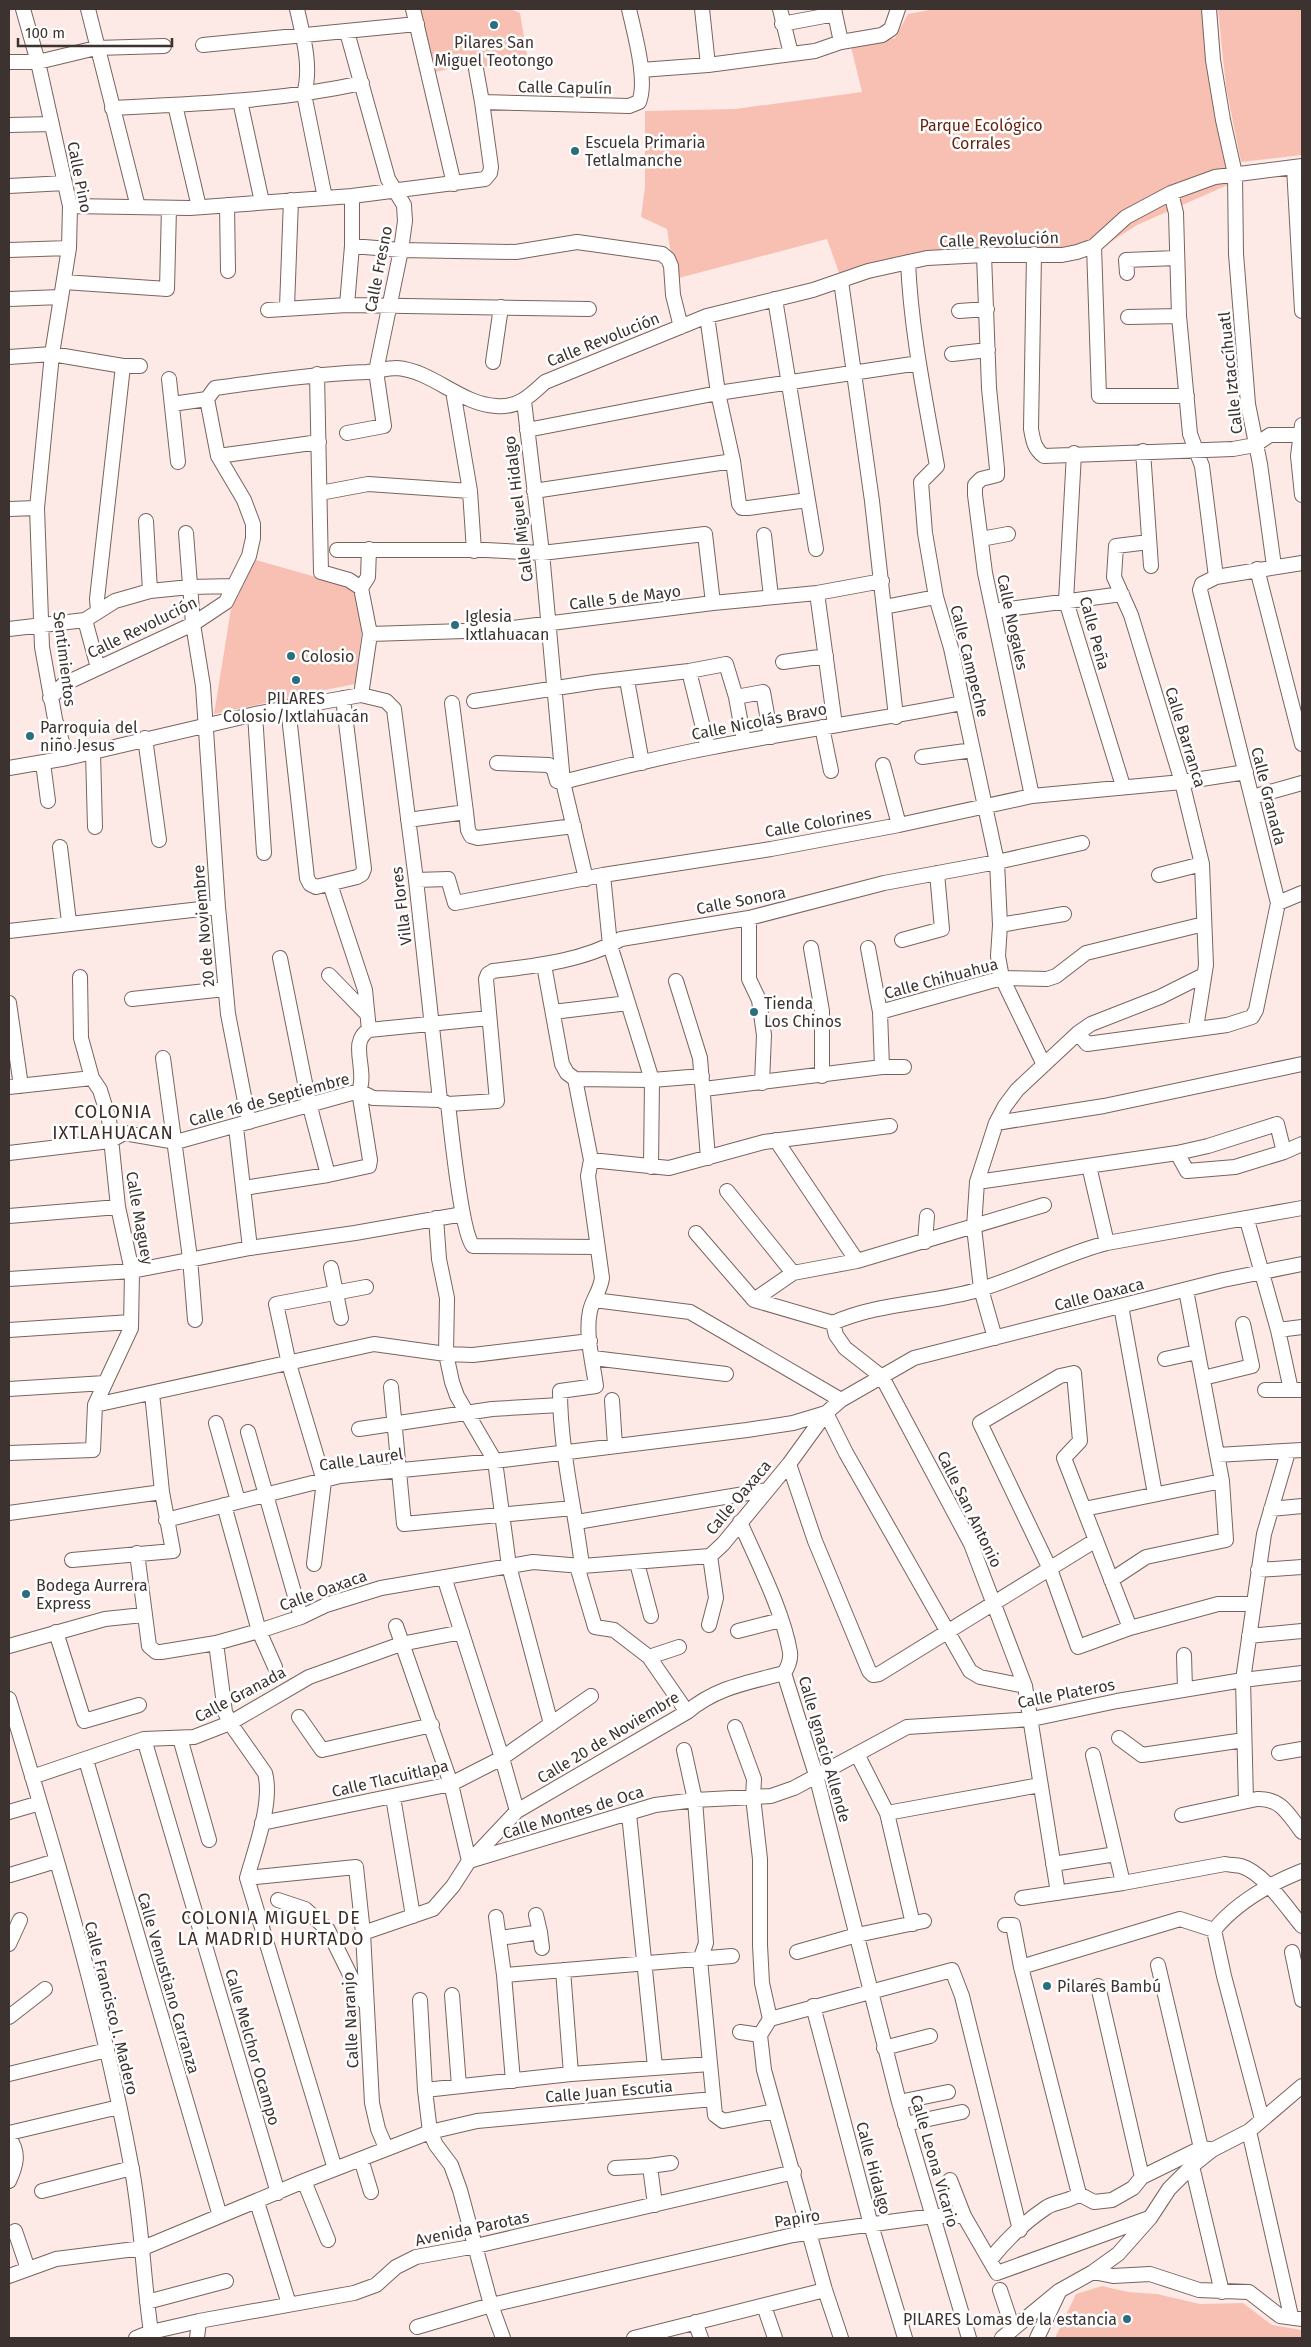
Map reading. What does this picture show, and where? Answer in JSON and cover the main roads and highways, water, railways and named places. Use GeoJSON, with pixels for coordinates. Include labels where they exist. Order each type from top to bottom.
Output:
{"type":"FeatureCollection","features":[{"type":"Feature","properties":{"kind":"place","name":"Pilares San Miguel Teotongo"},"geometry":{"type":"Point","coordinates":[494,25]}},
{"type":"Feature","properties":{"kind":"place","name":"Escuela Primaria Tetlalmanche"},"geometry":{"type":"Point","coordinates":[575,151]}},
{"type":"Feature","properties":{"kind":"place","name":"Iglesia Ixtlahuacan"},"geometry":{"type":"Point","coordinates":[455,625]}},
{"type":"Feature","properties":{"kind":"place","name":"Colosio"},"geometry":{"type":"Point","coordinates":[291,656]}},
{"type":"Feature","properties":{"kind":"place","name":"PILARES Colosio/Ixtlahuacán"},"geometry":{"type":"Point","coordinates":[296,680]}},
{"type":"Feature","properties":{"kind":"place","name":"Parroquia del niño Jesus"},"geometry":{"type":"Point","coordinates":[30,736]}},
{"type":"Feature","properties":{"kind":"place","name":"Tienda Los Chinos"},"geometry":{"type":"Point","coordinates":[754,1012]}},
{"type":"Feature","properties":{"kind":"place","name":"Bodega Aurrera Express"},"geometry":{"type":"Point","coordinates":[26,1594]}},
{"type":"Feature","properties":{"kind":"place","name":"Pilares Bambú"},"geometry":{"type":"Point","coordinates":[1047,1986]}},
{"type":"Feature","properties":{"kind":"place","name":"PILARES Lomas de la estancia"},"geometry":{"type":"Point","coordinates":[1127,2319]}},
{"type":"Feature","properties":{"kind":"district","name":"COLONIA IXTLAHUACAN"},"geometry":{"type":"Point","coordinates":[113,1122]}},
{"type":"Feature","properties":{"kind":"district","name":"COLONIA MIGUEL DE LA MADRID HURTADO"},"geometry":{"type":"Point","coordinates":[271,1928]}},
{"type":"Feature","properties":{"kind":"park label","name":"Parque Ecológico Corrales"},"geometry":{"type":"Point","coordinates":[981,134]}}]}
